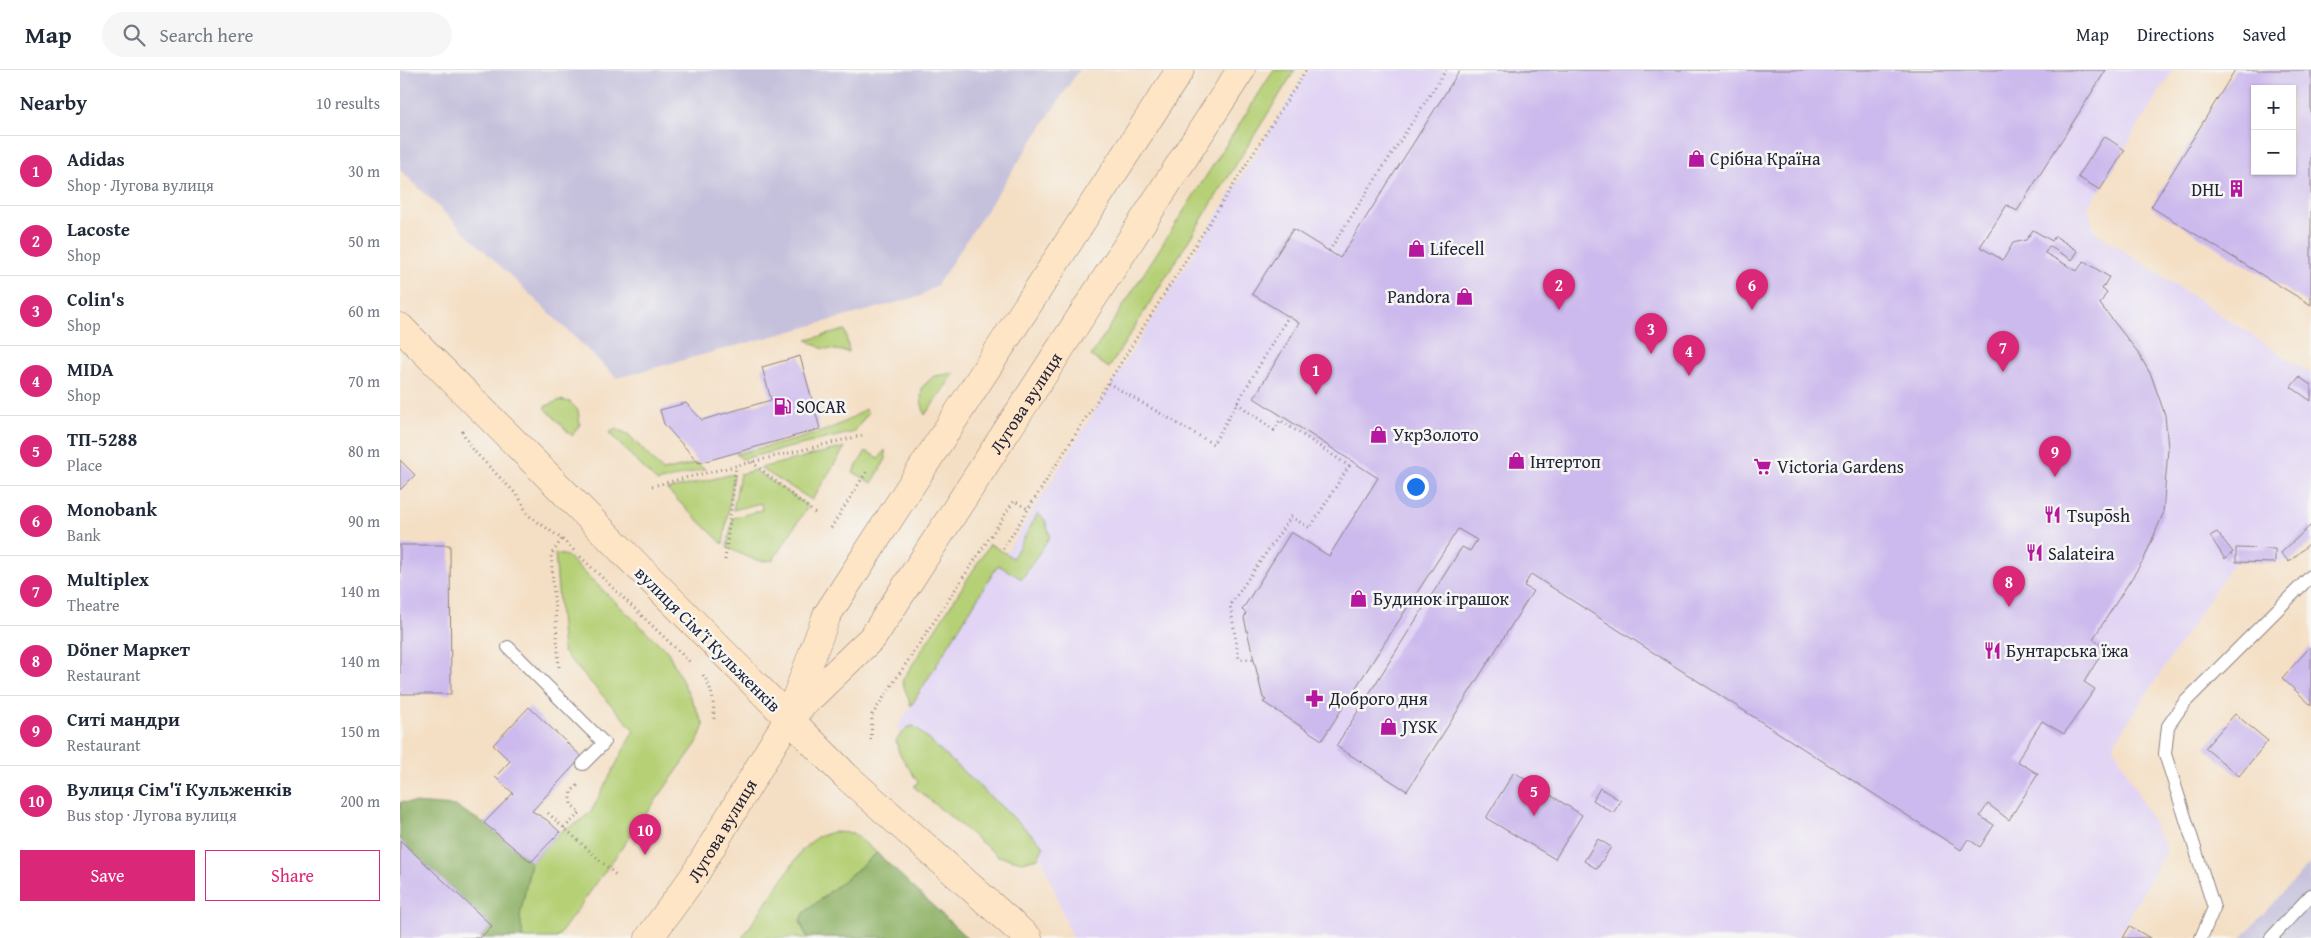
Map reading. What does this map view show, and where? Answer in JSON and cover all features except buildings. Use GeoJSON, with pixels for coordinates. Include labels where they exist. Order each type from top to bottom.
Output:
{"type":"FeatureCollection","features":[{"type":"Feature","properties":{"kind":"main road","name":"Лугова вулиця"},"geometry":{"type":"LineString","coordinates":[[788,719],[873,637],[1242,70]]}},
{"type":"Feature","properties":{"kind":"main road","name":"Лугова вулиця"},"geometry":{"type":"LineString","coordinates":[[649,938],[694,876],[788,719],[827,615],[1178,72]]}},
{"type":"Feature","properties":{"kind":"main road","name":"вулиця Сімʼї Кульженків"},"geometry":{"type":"LineString","coordinates":[[400,327],[846,776],[1028,938]]}},
{"type":"Feature","properties":{"kind":"lane"},"geometry":{"type":"LineString","coordinates":[[2201,938],[2214,908],[2165,754],[2168,726],[2184,703],[2311,576]]}},
{"type":"Feature","properties":{"kind":"lane"},"geometry":{"type":"LineString","coordinates":[[508,647],[604,743],[583,764]]}},
{"type":"Feature","properties":{"kind":"lane"},"geometry":{"type":"LineString","coordinates":[[2271,938],[2311,895]]}},
{"type":"Feature","properties":{"kind":"path"},"geometry":{"type":"LineString","coordinates":[[1003,549],[1306,70]]}},
{"type":"Feature","properties":{"kind":"path"},"geometry":{"type":"LineString","coordinates":[[1329,251],[1446,70]]}},
{"type":"Feature","properties":{"kind":"path"},"geometry":{"type":"LineString","coordinates":[[1108,383],[1213,444],[1288,317]]}},
{"type":"Feature","properties":{"kind":"path"},"geometry":{"type":"LineString","coordinates":[[1238,403],[1274,430],[1280,420],[1349,466],[1310,528],[1291,517],[1230,606],[1239,659],[1253,659]]}},
{"type":"Feature","properties":{"kind":"path"},"geometry":{"type":"LineString","coordinates":[[461,430],[471,448],[519,497],[528,515],[562,539],[704,676],[714,700],[714,720]]}},
{"type":"Feature","properties":{"kind":"path"},"geometry":{"type":"LineString","coordinates":[[652,486],[864,435]]}},
{"type":"Feature","properties":{"kind":"path"},"geometry":{"type":"LineString","coordinates":[[752,462],[817,515]]}},
{"type":"Feature","properties":{"kind":"path"},"geometry":{"type":"LineString","coordinates":[[725,560],[736,466]]}},
{"type":"Feature","properties":{"kind":"path"},"geometry":{"type":"LineString","coordinates":[[831,528],[868,470]]}},
{"type":"Feature","properties":{"kind":"path"},"geometry":{"type":"LineString","coordinates":[[871,740],[872,715],[1014,501],[1028,509]]}},
{"type":"Feature","properties":{"kind":"path"},"geometry":{"type":"LineString","coordinates":[[559,668],[551,555],[562,539]]}},
{"type":"Feature","properties":{"kind":"path"},"geometry":{"type":"LineString","coordinates":[[564,828],[580,813],[570,804],[571,792],[584,779]]}},
{"type":"Feature","properties":{"kind":"path"},"geometry":{"type":"LineString","coordinates":[[548,813],[617,876]]}},
{"type":"Feature","properties":{"kind":"shaded area"},"geometry":{"type":"Polygon","coordinates":[[[400,70],[1079,70],[937,285],[921,296],[617,378],[400,170],[400,70]]]}},
{"type":"Feature","properties":{"kind":"shaded area"},"geometry":{"type":"Polygon","coordinates":[[[1308,70],[2173,70],[2088,208],[2095,232],[2311,374],[2311,542],[2289,562],[2236,562],[2229,569],[2113,745],[2167,850],[2117,938],[1072,938],[1040,852],[897,728],[1308,70]]]}},
{"type":"Feature","properties":{"kind":"shaded area"},"geometry":{"type":"Polygon","coordinates":[[[2311,862],[2311,938],[2241,938],[2285,890],[2311,862]]]}},
{"type":"Feature","properties":{"kind":"green space"},"geometry":{"type":"Polygon","coordinates":[[[1274,70],[1295,70],[1109,368],[1091,356],[1274,70]]]}},
{"type":"Feature","properties":{"kind":"green space"},"geometry":{"type":"Polygon","coordinates":[[[845,330],[849,352],[821,348],[807,340],[845,330]]]}},
{"type":"Feature","properties":{"kind":"green space"},"geometry":{"type":"Polygon","coordinates":[[[955,373],[925,415],[921,401],[922,387],[934,376],[955,373]]]}},
{"type":"Feature","properties":{"kind":"green space"},"geometry":{"type":"Polygon","coordinates":[[[560,400],[570,402],[578,410],[580,424],[572,436],[544,407],[560,400]]]}},
{"type":"Feature","properties":{"kind":"green space"},"geometry":{"type":"Polygon","coordinates":[[[865,409],[868,413],[854,432],[742,459],[736,454],[803,438],[835,426],[865,409]]]}},
{"type":"Feature","properties":{"kind":"green space"},"geometry":{"type":"Polygon","coordinates":[[[616,429],[628,434],[663,471],[697,463],[705,469],[657,482],[609,433],[616,429]]]}},
{"type":"Feature","properties":{"kind":"green space"},"geometry":{"type":"Polygon","coordinates":[[[845,447],[812,500],[760,468],[845,447]]]}},
{"type":"Feature","properties":{"kind":"green space"},"geometry":{"type":"Polygon","coordinates":[[[885,450],[886,459],[872,483],[853,472],[866,451],[879,458],[885,450]]]}},
{"type":"Feature","properties":{"kind":"green space"},"geometry":{"type":"Polygon","coordinates":[[[755,470],[808,506],[773,560],[767,561],[743,555],[727,547],[733,518],[762,510],[761,503],[733,510],[740,474],[755,470]]]}},
{"type":"Feature","properties":{"kind":"green space"},"geometry":{"type":"Polygon","coordinates":[[[734,475],[723,544],[667,490],[734,475]]]}},
{"type":"Feature","properties":{"kind":"green space"},"geometry":{"type":"Polygon","coordinates":[[[1038,513],[1045,520],[1050,536],[1022,579],[998,565],[911,706],[902,681],[990,544],[1013,558],[1038,513]]]}},
{"type":"Feature","properties":{"kind":"green space"},"geometry":{"type":"Polygon","coordinates":[[[555,553],[567,556],[668,652],[704,725],[697,743],[557,938],[523,938],[520,916],[531,862],[560,832],[577,823],[591,812],[634,730],[563,652],[555,553]]]}},
{"type":"Feature","properties":{"kind":"green space"},"geometry":{"type":"Polygon","coordinates":[[[914,726],[1044,846],[1038,858],[1022,862],[998,856],[914,787],[918,782],[899,753],[896,740],[908,727],[914,726]]]}},
{"type":"Feature","properties":{"kind":"green space"},"geometry":{"type":"Polygon","coordinates":[[[400,802],[455,806],[484,823],[531,862],[520,916],[523,938],[480,938],[492,926],[400,840],[400,802]]]}},
{"type":"Feature","properties":{"kind":"green space"},"geometry":{"type":"Polygon","coordinates":[[[833,832],[853,833],[877,853],[804,913],[800,920],[808,938],[742,938],[803,849],[817,837],[833,832]]]}},
{"type":"Feature","properties":{"kind":"green space"},"geometry":{"type":"Polygon","coordinates":[[[877,853],[967,938],[807,937],[800,920],[804,913],[877,853]]]}},
{"type":"Feature","properties":{"kind":"place","name":"Срібна Країна"},"geometry":{"type":"Point","coordinates":[1696,158]}},
{"type":"Feature","properties":{"kind":"place","name":"DHL"},"geometry":{"type":"Point","coordinates":[2237,189]}},
{"type":"Feature","properties":{"kind":"place","name":"Lifecell"},"geometry":{"type":"Point","coordinates":[1416,248]}},
{"type":"Feature","properties":{"kind":"place","name":"Pandora"},"geometry":{"type":"Point","coordinates":[1464,296]}},
{"type":"Feature","properties":{"kind":"place","name":"Lacoste"},"geometry":{"type":"Point","coordinates":[1559,310]}},
{"type":"Feature","properties":{"kind":"place","name":"Monobank"},"geometry":{"type":"Point","coordinates":[1752,310]}},
{"type":"Feature","properties":{"kind":"place","name":"Colin's"},"geometry":{"type":"Point","coordinates":[1651,354]}},
{"type":"Feature","properties":{"kind":"place","name":"Multiplex"},"geometry":{"type":"Point","coordinates":[2003,372]}},
{"type":"Feature","properties":{"kind":"place","name":"MIDA"},"geometry":{"type":"Point","coordinates":[1689,376]}},
{"type":"Feature","properties":{"kind":"place","name":"Adidas"},"geometry":{"type":"Point","coordinates":[1316,395]}},
{"type":"Feature","properties":{"kind":"place","name":"SOCAR"},"geometry":{"type":"Point","coordinates":[782,406]}},
{"type":"Feature","properties":{"kind":"place","name":"УкрЗолото"},"geometry":{"type":"Point","coordinates":[1379,434]}},
{"type":"Feature","properties":{"kind":"place","name":"Інтертоп"},"geometry":{"type":"Point","coordinates":[1516,461]}},
{"type":"Feature","properties":{"kind":"place","name":"Victoria Gardens"},"geometry":{"type":"Point","coordinates":[1763,466]}},
{"type":"Feature","properties":{"kind":"place","name":"Ситі мандри"},"geometry":{"type":"Point","coordinates":[2055,477]}},
{"type":"Feature","properties":{"kind":"place","name":"Tsupōsh"},"geometry":{"type":"Point","coordinates":[2053,515]}},
{"type":"Feature","properties":{"kind":"place","name":"Salateira"},"geometry":{"type":"Point","coordinates":[2034,553]}},
{"type":"Feature","properties":{"kind":"place","name":"Будинок іграшок"},"geometry":{"type":"Point","coordinates":[1359,598]}},
{"type":"Feature","properties":{"kind":"place","name":"Döner Маркет"},"geometry":{"type":"Point","coordinates":[2009,607]}},
{"type":"Feature","properties":{"kind":"place","name":"Бунтарська їжа"},"geometry":{"type":"Point","coordinates":[1992,650]}},
{"type":"Feature","properties":{"kind":"place","name":"Доброго дня"},"geometry":{"type":"Point","coordinates":[1315,698]}},
{"type":"Feature","properties":{"kind":"place","name":"JYSK"},"geometry":{"type":"Point","coordinates":[1388,726]}},
{"type":"Feature","properties":{"kind":"place","name":"ТП-5288"},"geometry":{"type":"Point","coordinates":[1534,816]}},
{"type":"Feature","properties":{"kind":"place","name":"Вулиця Сім'ї Кульженків"},"geometry":{"type":"Point","coordinates":[645,855]}}]}
